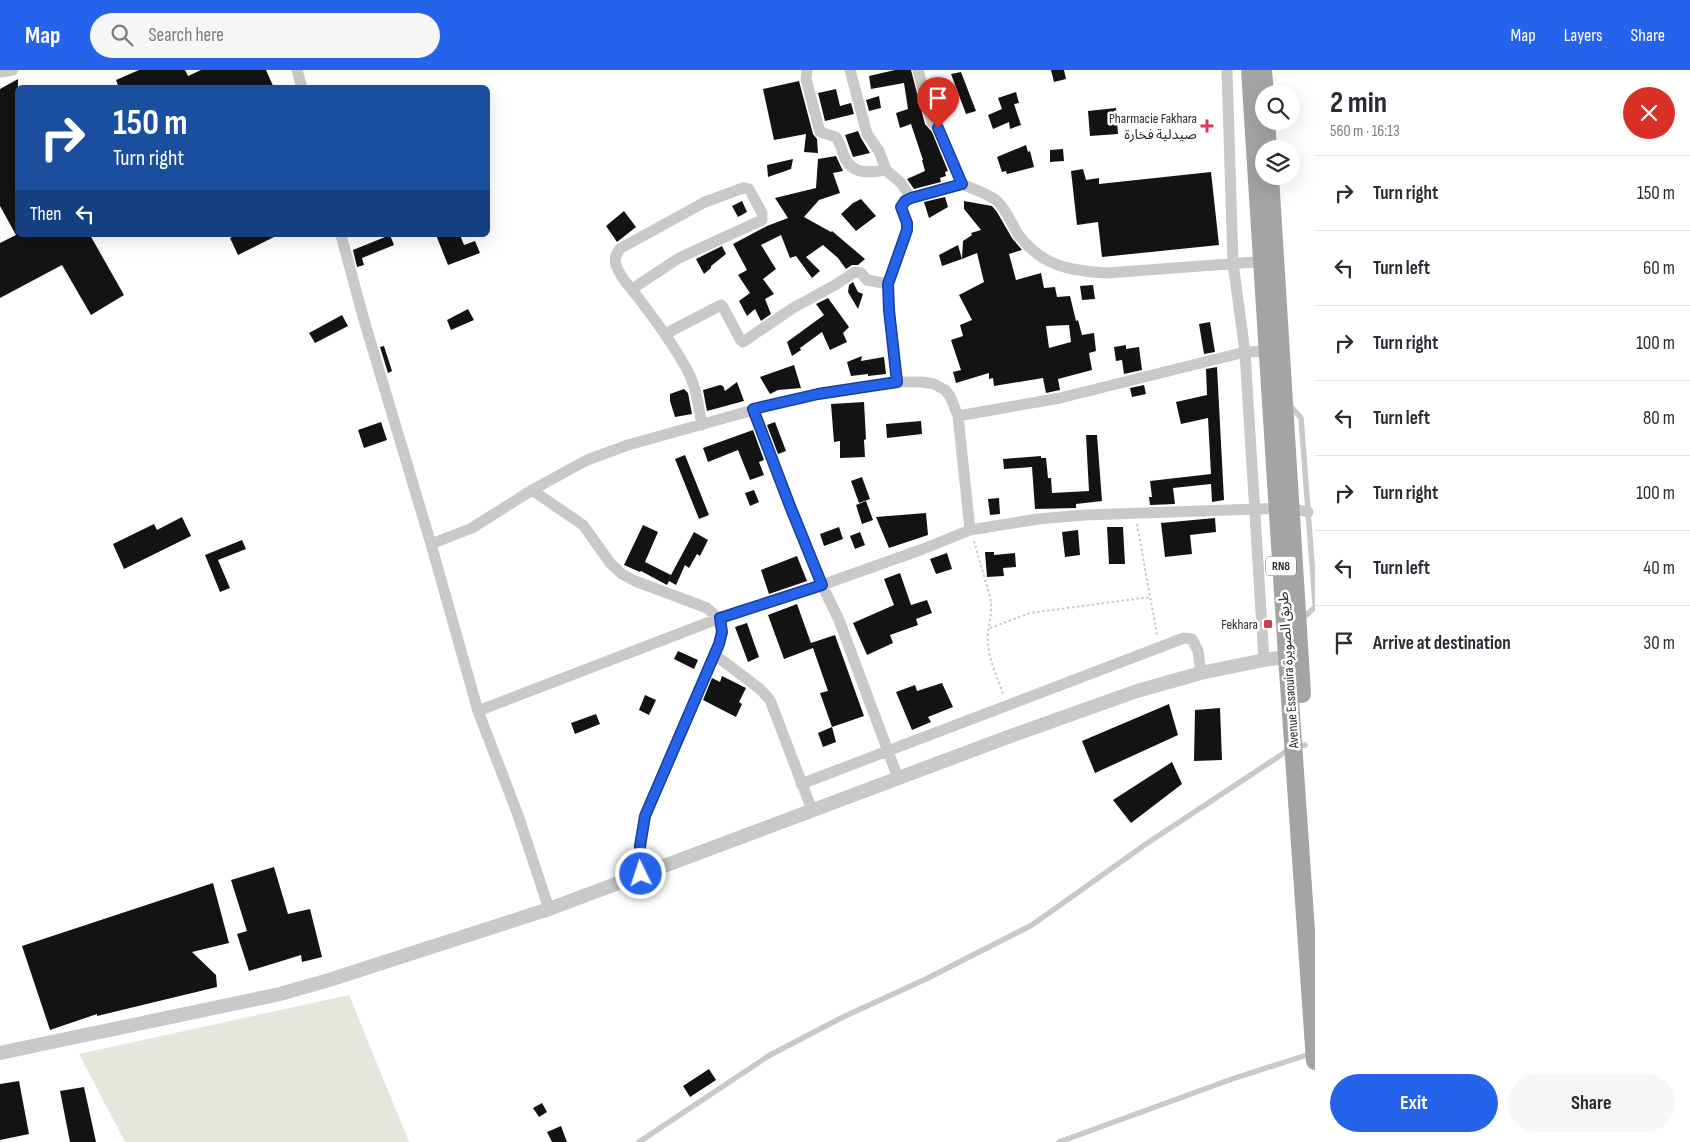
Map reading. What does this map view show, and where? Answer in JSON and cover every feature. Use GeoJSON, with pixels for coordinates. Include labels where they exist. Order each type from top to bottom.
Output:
{"type":"FeatureCollection","features":[{"type":"Feature","properties":{"kind":"main road","name":"Avenue Essaouira طريق الصويرة"},"geometry":{"type":"LineString","coordinates":[[1250,70],[1268,261],[1274,351],[1299,746],[1315,1061]]}},
{"type":"Feature","properties":{"kind":"main road"},"geometry":{"type":"LineString","coordinates":[[1263,70],[1264,85]]}},
{"type":"Feature","properties":{"kind":"main road","name":"Avenue Essaouira طريق الصويرة"},"geometry":{"type":"LineString","coordinates":[[1268,261],[1270,185]]}},
{"type":"Feature","properties":{"kind":"main road","name":"Avenue Essaouira طريق الصويرة"},"geometry":{"type":"LineString","coordinates":[[1274,351],[1283,396],[1283,508],[1297,624],[1293,656]]}},
{"type":"Feature","properties":{"kind":"main road","name":"Avenue Essaouira طريق الصويرة"},"geometry":{"type":"LineString","coordinates":[[1299,746],[1315,889]]}},
{"type":"Feature","properties":{"kind":"street"},"geometry":{"type":"LineString","coordinates":[[0,72],[13,70]]}},
{"type":"Feature","properties":{"kind":"street"},"geometry":{"type":"LineString","coordinates":[[297,70],[301,85]]}},
{"type":"Feature","properties":{"kind":"street"},"geometry":{"type":"LineString","coordinates":[[807,70],[806,79],[820,132],[836,137],[845,158],[854,169],[868,172],[886,170]]}},
{"type":"Feature","properties":{"kind":"street"},"geometry":{"type":"LineString","coordinates":[[850,70],[868,134],[879,151],[886,170],[901,183],[911,198]]}},
{"type":"Feature","properties":{"kind":"street"},"geometry":{"type":"LineString","coordinates":[[918,70],[932,122],[938,128],[962,184],[998,202],[1019,235],[1038,255],[1063,268],[1081,272],[1107,273],[1268,261]]}},
{"type":"Feature","properties":{"kind":"street"},"geometry":{"type":"LineString","coordinates":[[1227,70],[1233,263],[1245,352],[1264,660]]}},
{"type":"Feature","properties":{"kind":"street"},"geometry":{"type":"LineString","coordinates":[[897,382],[888,284],[907,230],[907,223],[901,207],[905,201],[911,198],[962,184]]}},
{"type":"Feature","properties":{"kind":"street"},"geometry":{"type":"LineString","coordinates":[[632,289],[678,258],[762,220],[762,213],[749,189],[743,188],[705,202],[621,248],[615,258],[620,273],[665,334],[691,377],[697,395],[702,425]]}},
{"type":"Feature","properties":{"kind":"street"},"geometry":{"type":"LineString","coordinates":[[343,237],[364,320],[431,544],[478,711],[518,815],[549,909]]}},
{"type":"Feature","properties":{"kind":"street"},"geometry":{"type":"LineString","coordinates":[[665,334],[721,305],[740,340],[744,342],[793,308],[855,272],[861,273],[867,280],[888,284]]}},
{"type":"Feature","properties":{"kind":"street"},"geometry":{"type":"LineString","coordinates":[[958,416],[1060,398],[1245,352],[1274,351]]}},
{"type":"Feature","properties":{"kind":"street"},"geometry":{"type":"LineString","coordinates":[[431,544],[472,528],[532,490],[587,460],[628,445],[753,409],[818,394],[897,382],[934,384],[945,390],[950,396],[958,416],[970,530]]}},
{"type":"Feature","properties":{"kind":"street"},"geometry":{"type":"LineString","coordinates":[[753,409],[822,585],[839,620],[898,778]]}},
{"type":"Feature","properties":{"kind":"street"},"geometry":{"type":"LineString","coordinates":[[532,490],[582,524],[611,564],[622,574],[635,581],[707,608],[720,618]]}},
{"type":"Feature","properties":{"kind":"street"},"geometry":{"type":"LineString","coordinates":[[478,711],[720,618],[822,585],[970,530],[1038,519],[1135,513],[1283,508],[1308,512]]}},
{"type":"Feature","properties":{"kind":"street"},"geometry":{"type":"LineString","coordinates":[[641,874],[640,846],[645,816],[722,638],[720,618]]}},
{"type":"Feature","properties":{"kind":"street"},"geometry":{"type":"LineString","coordinates":[[801,784],[1184,638],[1192,639],[1198,651],[1200,673]]}},
{"type":"Feature","properties":{"kind":"street"},"geometry":{"type":"LineString","coordinates":[[715,655],[760,689],[770,700],[812,810]]}},
{"type":"Feature","properties":{"kind":"street"},"geometry":{"type":"LineString","coordinates":[[0,1053],[280,994],[352,973],[549,909],[1091,707],[1200,673],[1293,656]]}},
{"type":"Feature","properties":{"kind":"lane"},"geometry":{"type":"LineString","coordinates":[[1283,396],[1300,418],[1315,605],[1297,624]]}},
{"type":"Feature","properties":{"kind":"lane"},"geometry":{"type":"LineString","coordinates":[[639,1142],[770,1055],[843,1017],[926,979],[1032,924],[1146,844],[1299,746]]}},
{"type":"Feature","properties":{"kind":"lane"},"geometry":{"type":"LineString","coordinates":[[1059,1142],[1232,1079],[1315,1053]]}},
{"type":"Feature","properties":{"kind":"path"},"geometry":{"type":"LineString","coordinates":[[1135,513],[1159,647]]}},
{"type":"Feature","properties":{"kind":"path"},"geometry":{"type":"LineString","coordinates":[[970,530],[990,597],[992,611],[987,643],[988,650],[1006,706]]}},
{"type":"Feature","properties":{"kind":"path"},"geometry":{"type":"LineString","coordinates":[[990,628],[1030,612],[1150,597]]}},
{"type":"Feature","properties":{"kind":"shaded area"},"geometry":{"type":"Polygon","coordinates":[[[349,995],[409,1142],[125,1142],[79,1054],[349,995]]]}},
{"type":"Feature","properties":{"kind":"building"},"geometry":{"type":"Polygon","coordinates":[[[139,70],[185,70],[188,76],[201,70],[266,70],[273,85],[118,85],[116,80],[139,70]]]}},
{"type":"Feature","properties":{"kind":"building"},"geometry":{"type":"Polygon","coordinates":[[[895,70],[911,70],[925,124],[932,132],[948,171],[945,172],[946,176],[940,178],[941,182],[914,189],[907,179],[925,171],[911,124],[900,128],[896,113],[908,109],[904,83],[871,89],[869,76],[895,70]]]}},
{"type":"Feature","properties":{"kind":"building"},"geometry":{"type":"Polygon","coordinates":[[[1051,70],[1064,70],[1066,79],[1054,82],[1051,70]]]}},
{"type":"Feature","properties":{"kind":"building"},"geometry":{"type":"Polygon","coordinates":[[[961,72],[976,111],[966,114],[951,74],[961,72]]]}},
{"type":"Feature","properties":{"kind":"building"},"geometry":{"type":"Polygon","coordinates":[[[18,79],[18,85],[15,85],[15,233],[0,206],[0,89],[18,79]]]}},
{"type":"Feature","properties":{"kind":"building"},"geometry":{"type":"Polygon","coordinates":[[[799,81],[813,134],[817,139],[818,153],[804,152],[806,134],[774,140],[763,89],[799,81]]]}},
{"type":"Feature","properties":{"kind":"building"},"geometry":{"type":"Polygon","coordinates":[[[836,89],[840,106],[851,103],[854,114],[825,121],[818,93],[836,89]]]}},
{"type":"Feature","properties":{"kind":"building"},"geometry":{"type":"Polygon","coordinates":[[[1016,92],[1019,103],[1014,104],[1021,125],[1010,129],[1009,122],[993,129],[988,115],[1002,109],[998,98],[1016,92]]]}},
{"type":"Feature","properties":{"kind":"building"},"geometry":{"type":"Polygon","coordinates":[[[879,96],[881,108],[869,111],[866,100],[879,96]]]}},
{"type":"Feature","properties":{"kind":"building"},"geometry":{"type":"Polygon","coordinates":[[[1116,108],[1118,134],[1090,136],[1088,111],[1116,108]]]}},
{"type":"Feature","properties":{"kind":"building"},"geometry":{"type":"Polygon","coordinates":[[[858,131],[870,153],[853,157],[845,135],[858,131]]]}},
{"type":"Feature","properties":{"kind":"building"},"geometry":{"type":"Polygon","coordinates":[[[1026,145],[1028,152],[1030,151],[1034,167],[1007,174],[1006,171],[1002,172],[997,157],[1026,145]]]}},
{"type":"Feature","properties":{"kind":"building"},"geometry":{"type":"Polygon","coordinates":[[[1063,149],[1064,161],[1050,162],[1050,150],[1063,149]]]}},
{"type":"Feature","properties":{"kind":"building"},"geometry":{"type":"Polygon","coordinates":[[[836,156],[843,171],[833,173],[840,193],[819,200],[804,217],[832,231],[865,259],[858,265],[852,265],[846,269],[838,258],[823,245],[806,257],[820,271],[812,278],[796,256],[790,258],[781,235],[761,245],[776,269],[763,279],[774,294],[765,299],[771,314],[761,321],[755,309],[747,316],[739,301],[750,293],[738,275],[747,270],[733,244],[767,226],[788,218],[775,198],[816,188],[818,159],[836,156]]]}},
{"type":"Feature","properties":{"kind":"building"},"geometry":{"type":"Polygon","coordinates":[[[793,159],[791,169],[768,177],[767,165],[793,159]]]}},
{"type":"Feature","properties":{"kind":"building"},"geometry":{"type":"Polygon","coordinates":[[[1083,169],[1086,180],[1099,178],[1099,184],[1211,172],[1219,245],[1102,257],[1098,222],[1077,225],[1071,171],[1083,169]]]}},
{"type":"Feature","properties":{"kind":"building"},"geometry":{"type":"Polygon","coordinates":[[[945,197],[948,207],[929,218],[924,202],[945,197]]]}},
{"type":"Feature","properties":{"kind":"building"},"geometry":{"type":"Polygon","coordinates":[[[861,199],[876,216],[856,231],[841,214],[853,203],[861,199]]]}},
{"type":"Feature","properties":{"kind":"building"},"geometry":{"type":"Polygon","coordinates":[[[742,201],[747,212],[738,217],[732,206],[742,201]]]}},
{"type":"Feature","properties":{"kind":"building"},"geometry":{"type":"Polygon","coordinates":[[[964,201],[992,206],[997,212],[1012,238],[1022,250],[1009,254],[1016,280],[1041,273],[1044,288],[1055,287],[1057,297],[1070,296],[1076,321],[1078,320],[1082,335],[1094,333],[1096,351],[1089,353],[1092,370],[1058,379],[1060,390],[1046,393],[1043,378],[994,386],[993,378],[989,379],[989,373],[956,383],[953,372],[961,370],[951,340],[963,336],[960,325],[972,320],[959,295],[984,282],[977,253],[962,259],[963,241],[972,235],[971,233],[981,230],[964,209],[964,201]],[[1069,325],[1046,326],[1049,348],[1071,342],[1069,325]]]}},
{"type":"Feature","properties":{"kind":"building"},"geometry":{"type":"Polygon","coordinates":[[[624,211],[636,227],[617,242],[606,226],[624,211]]]}},
{"type":"Feature","properties":{"kind":"building"},"geometry":{"type":"Polygon","coordinates":[[[15,236],[91,237],[124,295],[91,315],[62,265],[0,298],[0,243],[15,236]]]}},
{"type":"Feature","properties":{"kind":"building"},"geometry":{"type":"Polygon","coordinates":[[[232,237],[274,237],[238,255],[230,238],[232,237]]]}},
{"type":"Feature","properties":{"kind":"building"},"geometry":{"type":"Polygon","coordinates":[[[385,237],[391,237],[394,245],[362,258],[364,265],[357,267],[353,250],[385,237]]]}},
{"type":"Feature","properties":{"kind":"building"},"geometry":{"type":"Polygon","coordinates":[[[437,237],[461,237],[464,245],[475,241],[480,253],[448,265],[437,237]]]}},
{"type":"Feature","properties":{"kind":"building"},"geometry":{"type":"Polygon","coordinates":[[[958,245],[962,259],[942,266],[939,255],[958,245]]]}},
{"type":"Feature","properties":{"kind":"building"},"geometry":{"type":"Polygon","coordinates":[[[722,246],[726,254],[704,274],[696,259],[722,246]]]}},
{"type":"Feature","properties":{"kind":"building"},"geometry":{"type":"Polygon","coordinates":[[[853,282],[858,292],[863,294],[858,309],[848,292],[849,285],[853,282]]]}},
{"type":"Feature","properties":{"kind":"building"},"geometry":{"type":"Polygon","coordinates":[[[1093,285],[1095,299],[1082,300],[1080,286],[1093,285]]]}},
{"type":"Feature","properties":{"kind":"building"},"geometry":{"type":"Polygon","coordinates":[[[828,298],[849,327],[843,333],[847,342],[830,350],[822,332],[792,356],[787,342],[824,315],[816,304],[828,298]]]}},
{"type":"Feature","properties":{"kind":"building"},"geometry":{"type":"Polygon","coordinates":[[[468,309],[474,320],[451,330],[447,320],[468,309]]]}},
{"type":"Feature","properties":{"kind":"building"},"geometry":{"type":"Polygon","coordinates":[[[342,315],[348,326],[315,343],[309,333],[342,315]]]}},
{"type":"Feature","properties":{"kind":"building"},"geometry":{"type":"Polygon","coordinates":[[[1210,322],[1215,352],[1204,354],[1199,324],[1210,322]]]}},
{"type":"Feature","properties":{"kind":"building"},"geometry":{"type":"Polygon","coordinates":[[[1126,345],[1126,349],[1139,347],[1142,370],[1124,374],[1122,360],[1116,361],[1114,347],[1126,345]]]}},
{"type":"Feature","properties":{"kind":"building"},"geometry":{"type":"Polygon","coordinates":[[[384,346],[392,371],[388,373],[380,347],[384,346]]]}},
{"type":"Feature","properties":{"kind":"building"},"geometry":{"type":"Polygon","coordinates":[[[862,356],[861,361],[884,357],[886,374],[851,376],[847,362],[862,356]]]}},
{"type":"Feature","properties":{"kind":"building"},"geometry":{"type":"Polygon","coordinates":[[[794,365],[801,388],[778,390],[770,394],[760,377],[794,365]]]}},
{"type":"Feature","properties":{"kind":"building"},"geometry":{"type":"Polygon","coordinates":[[[1217,367],[1224,500],[1212,502],[1211,484],[1173,488],[1175,504],[1150,505],[1149,497],[1152,497],[1150,481],[1211,474],[1208,418],[1181,424],[1176,402],[1207,395],[1206,369],[1217,367]]]}},
{"type":"Feature","properties":{"kind":"building"},"geometry":{"type":"Polygon","coordinates":[[[737,382],[744,401],[707,411],[703,390],[720,385],[723,386],[725,391],[737,382]]]}},
{"type":"Feature","properties":{"kind":"building"},"geometry":{"type":"Polygon","coordinates":[[[1144,385],[1146,394],[1132,397],[1130,388],[1144,385]]]}},
{"type":"Feature","properties":{"kind":"building"},"geometry":{"type":"Polygon","coordinates":[[[684,389],[688,393],[692,414],[675,417],[670,394],[684,389]]]}},
{"type":"Feature","properties":{"kind":"building"},"geometry":{"type":"Polygon","coordinates":[[[864,402],[865,457],[840,458],[840,441],[834,442],[831,404],[864,402]]]}},
{"type":"Feature","properties":{"kind":"building"},"geometry":{"type":"Polygon","coordinates":[[[921,421],[922,434],[887,438],[886,424],[921,421]]]}},
{"type":"Feature","properties":{"kind":"building"},"geometry":{"type":"Polygon","coordinates":[[[381,422],[387,440],[364,448],[358,430],[381,422]]]}},
{"type":"Feature","properties":{"kind":"building"},"geometry":{"type":"Polygon","coordinates":[[[775,422],[786,451],[778,454],[767,425],[775,422]]]}},
{"type":"Feature","properties":{"kind":"building"},"geometry":{"type":"Polygon","coordinates":[[[753,430],[764,460],[759,462],[764,475],[750,480],[738,450],[708,462],[703,448],[753,430]]]}},
{"type":"Feature","properties":{"kind":"building"},"geometry":{"type":"Polygon","coordinates":[[[1086,435],[1097,435],[1102,501],[1076,504],[1076,508],[1035,509],[1032,467],[1004,469],[1003,459],[1041,456],[1041,458],[1046,458],[1048,478],[1051,478],[1052,493],[1089,491],[1086,435]]]}},
{"type":"Feature","properties":{"kind":"building"},"geometry":{"type":"Polygon","coordinates":[[[685,455],[709,515],[699,519],[675,459],[685,455]]]}},
{"type":"Feature","properties":{"kind":"building"},"geometry":{"type":"Polygon","coordinates":[[[862,477],[870,499],[859,503],[851,481],[862,477]]]}},
{"type":"Feature","properties":{"kind":"building"},"geometry":{"type":"Polygon","coordinates":[[[754,490],[759,502],[750,506],[745,493],[754,490]]]}},
{"type":"Feature","properties":{"kind":"building"},"geometry":{"type":"Polygon","coordinates":[[[999,498],[1000,514],[990,515],[988,499],[999,498]]]}},
{"type":"Feature","properties":{"kind":"building"},"geometry":{"type":"Polygon","coordinates":[[[866,501],[873,520],[862,524],[856,505],[866,501]]]}},
{"type":"Feature","properties":{"kind":"building"},"geometry":{"type":"Polygon","coordinates":[[[926,513],[928,535],[889,548],[876,517],[926,513]]]}},
{"type":"Feature","properties":{"kind":"building"},"geometry":{"type":"Polygon","coordinates":[[[182,517],[191,536],[124,569],[113,544],[154,524],[157,530],[182,517]]]}},
{"type":"Feature","properties":{"kind":"building"},"geometry":{"type":"Polygon","coordinates":[[[1215,518],[1216,532],[1190,535],[1192,554],[1165,557],[1161,523],[1215,518]]]}},
{"type":"Feature","properties":{"kind":"building"},"geometry":{"type":"Polygon","coordinates":[[[643,525],[658,532],[645,562],[671,575],[694,532],[708,540],[700,556],[697,554],[689,568],[685,565],[676,585],[669,581],[667,585],[641,571],[624,565],[643,525]]]}},
{"type":"Feature","properties":{"kind":"building"},"geometry":{"type":"Polygon","coordinates":[[[839,527],[843,539],[824,546],[820,534],[839,527]]]}},
{"type":"Feature","properties":{"kind":"building"},"geometry":{"type":"Polygon","coordinates":[[[1107,527],[1123,527],[1125,564],[1109,564],[1107,527]]]}},
{"type":"Feature","properties":{"kind":"building"},"geometry":{"type":"Polygon","coordinates":[[[1078,530],[1080,555],[1065,557],[1062,532],[1078,530]]]}},
{"type":"Feature","properties":{"kind":"building"},"geometry":{"type":"Polygon","coordinates":[[[860,532],[865,545],[855,549],[850,536],[860,532]]]}},
{"type":"Feature","properties":{"kind":"building"},"geometry":{"type":"Polygon","coordinates":[[[242,540],[246,549],[218,560],[230,588],[220,592],[205,555],[242,540]]]}},
{"type":"Feature","properties":{"kind":"building"},"geometry":{"type":"Polygon","coordinates":[[[985,552],[994,552],[994,555],[1015,553],[1016,567],[1003,568],[1004,576],[987,577],[985,552]]]}},
{"type":"Feature","properties":{"kind":"building"},"geometry":{"type":"Polygon","coordinates":[[[947,553],[952,569],[936,574],[930,559],[947,553]]]}},
{"type":"Feature","properties":{"kind":"building"},"geometry":{"type":"Polygon","coordinates":[[[797,556],[807,581],[769,594],[761,570],[797,556]]]}},
{"type":"Feature","properties":{"kind":"building"},"geometry":{"type":"Polygon","coordinates":[[[900,573],[911,605],[927,600],[932,613],[916,619],[918,625],[890,635],[893,643],[867,655],[853,623],[894,605],[884,579],[900,573]]]}},
{"type":"Feature","properties":{"kind":"building"},"geometry":{"type":"Polygon","coordinates":[[[797,604],[812,646],[811,643],[835,635],[864,716],[832,727],[820,693],[828,691],[813,648],[784,659],[768,615],[797,604]]]}},
{"type":"Feature","properties":{"kind":"building"},"geometry":{"type":"Polygon","coordinates":[[[747,623],[759,657],[748,662],[735,627],[747,623]]]}},
{"type":"Feature","properties":{"kind":"building"},"geometry":{"type":"Polygon","coordinates":[[[678,651],[698,660],[694,669],[674,659],[678,651]]]}},
{"type":"Feature","properties":{"kind":"building"},"geometry":{"type":"Polygon","coordinates":[[[722,676],[746,688],[739,702],[742,704],[736,717],[703,700],[712,678],[720,682],[722,676]]]}},
{"type":"Feature","properties":{"kind":"building"},"geometry":{"type":"Polygon","coordinates":[[[942,683],[953,707],[928,717],[931,722],[912,730],[896,692],[915,685],[917,691],[942,683]]]}},
{"type":"Feature","properties":{"kind":"building"},"geometry":{"type":"Polygon","coordinates":[[[645,695],[656,700],[649,715],[639,710],[645,695]]]}},
{"type":"Feature","properties":{"kind":"building"},"geometry":{"type":"Polygon","coordinates":[[[1169,704],[1178,735],[1095,773],[1082,741],[1169,704]]]}},
{"type":"Feature","properties":{"kind":"building"},"geometry":{"type":"Polygon","coordinates":[[[1220,708],[1222,760],[1194,761],[1195,710],[1220,708]]]}},
{"type":"Feature","properties":{"kind":"building"},"geometry":{"type":"Polygon","coordinates":[[[596,714],[600,724],[575,734],[571,723],[596,714]]]}},
{"type":"Feature","properties":{"kind":"building"},"geometry":{"type":"Polygon","coordinates":[[[832,727],[836,742],[823,747],[818,733],[832,727]]]}},
{"type":"Feature","properties":{"kind":"building"},"geometry":{"type":"Polygon","coordinates":[[[1172,762],[1182,784],[1131,823],[1113,800],[1172,762]]]}},
{"type":"Feature","properties":{"kind":"building"},"geometry":{"type":"Polygon","coordinates":[[[274,867],[288,914],[310,909],[322,957],[302,962],[301,955],[249,971],[237,934],[247,931],[231,880],[274,867]]]}},
{"type":"Feature","properties":{"kind":"building"},"geometry":{"type":"Polygon","coordinates":[[[213,883],[229,943],[192,952],[216,975],[217,987],[97,1016],[97,1014],[50,1030],[22,946],[213,883]]]}},
{"type":"Feature","properties":{"kind":"building"},"geometry":{"type":"Polygon","coordinates":[[[709,1069],[716,1080],[690,1097],[683,1086],[709,1069]]]}},
{"type":"Feature","properties":{"kind":"building"},"geometry":{"type":"Polygon","coordinates":[[[19,1081],[29,1134],[0,1140],[0,1084],[19,1081]]]}},
{"type":"Feature","properties":{"kind":"building"},"geometry":{"type":"Polygon","coordinates":[[[84,1087],[96,1142],[70,1142],[60,1091],[84,1087]]]}},
{"type":"Feature","properties":{"kind":"building"},"geometry":{"type":"Polygon","coordinates":[[[542,1103],[547,1112],[539,1117],[533,1108],[542,1103]]]}},
{"type":"Feature","properties":{"kind":"building"},"geometry":{"type":"Polygon","coordinates":[[[561,1126],[567,1142],[552,1142],[547,1132],[561,1126]]]}},
{"type":"Feature","properties":{"kind":"place","name":"Pharmacie Fakhara صيدلية فخارة"},"geometry":{"type":"Point","coordinates":[1207,126]}},
{"type":"Feature","properties":{"kind":"place","name":"Fekhara"},"geometry":{"type":"Point","coordinates":[1268,624]}},
{"type":"Feature","properties":{"kind":"route"},"geometry":{"type":"LineString","coordinates":[[641,874],[641,830],[645,816],[722,638],[720,618],[822,585],[753,409],[818,394],[897,382],[888,284],[907,230],[907,223],[902,215],[901,207],[905,201],[911,198],[962,184],[938,128]]}}]}
